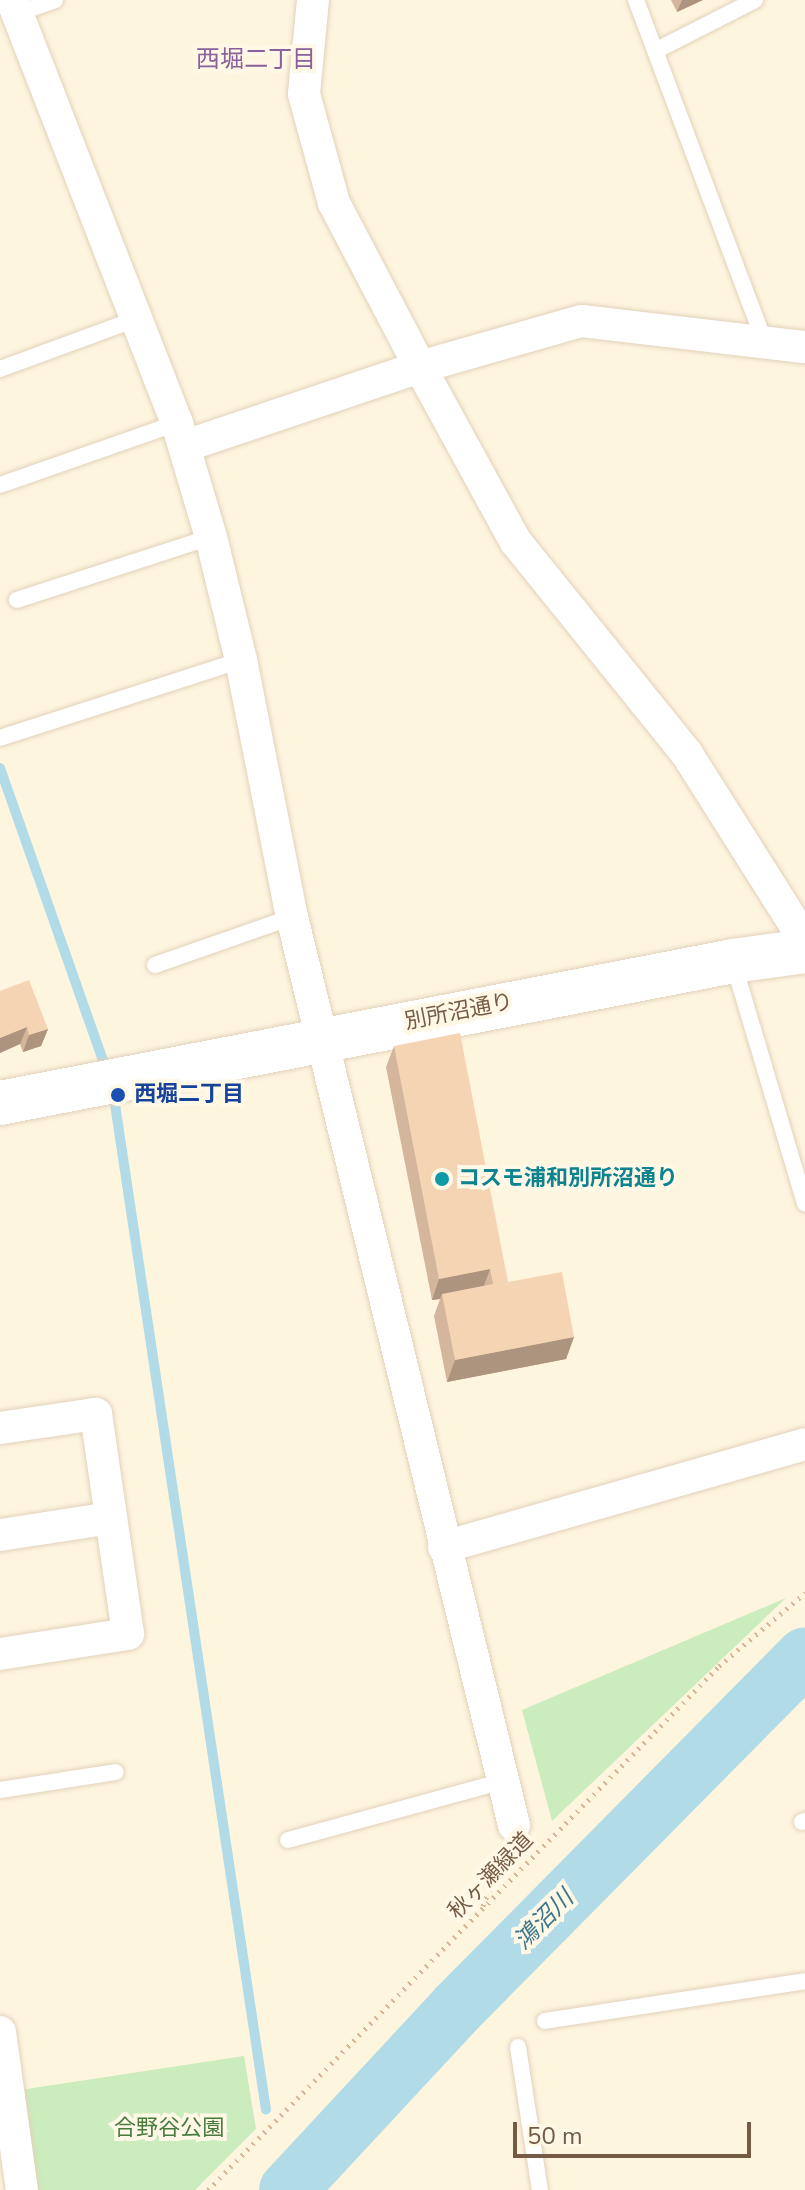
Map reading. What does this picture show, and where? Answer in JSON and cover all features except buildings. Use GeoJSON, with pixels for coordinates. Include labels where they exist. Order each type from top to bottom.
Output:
{"type":"FeatureCollection","features":[{"type":"Feature","properties":{"kind":"street"},"geometry":{"type":"LineString","coordinates":[[313,0],[304,94],[334,203],[516,542],[687,754],[805,941]]}},
{"type":"Feature","properties":{"kind":"street"},"geometry":{"type":"LineString","coordinates":[[15,7],[181,434],[211,537],[241,660],[292,917],[514,1825]]}},
{"type":"Feature","properties":{"kind":"street"},"geometry":{"type":"LineString","coordinates":[[181,434],[582,321],[805,347]]}},
{"type":"Feature","properties":{"kind":"street","name":"別所沼通り"},"geometry":{"type":"LineString","coordinates":[[0,1103],[322,1038],[733,961],[805,951]]}},
{"type":"Feature","properties":{"kind":"street"},"geometry":{"type":"LineString","coordinates":[[0,1428],[96,1414],[128,1634],[0,1654]]}},
{"type":"Feature","properties":{"kind":"street"},"geometry":{"type":"LineString","coordinates":[[444,1547],[805,1444]]}},
{"type":"Feature","properties":{"kind":"street"},"geometry":{"type":"LineString","coordinates":[[0,1535],[111,1518]]}},
{"type":"Feature","properties":{"kind":"street"},"geometry":{"type":"LineString","coordinates":[[0,2032],[22,2190]]}},
{"type":"Feature","properties":{"kind":"lane"},"geometry":{"type":"LineString","coordinates":[[15,7],[55,0]]}},
{"type":"Feature","properties":{"kind":"lane"},"geometry":{"type":"LineString","coordinates":[[636,0],[764,341]]}},
{"type":"Feature","properties":{"kind":"lane"},"geometry":{"type":"LineString","coordinates":[[657,50],[755,0]]}},
{"type":"Feature","properties":{"kind":"lane"},"geometry":{"type":"LineString","coordinates":[[0,369],[136,319]]}},
{"type":"Feature","properties":{"kind":"lane"},"geometry":{"type":"LineString","coordinates":[[0,485],[181,434]]}},
{"type":"Feature","properties":{"kind":"lane"},"geometry":{"type":"LineString","coordinates":[[17,600],[211,537]]}},
{"type":"Feature","properties":{"kind":"lane"},"geometry":{"type":"LineString","coordinates":[[0,738],[241,660]]}},
{"type":"Feature","properties":{"kind":"lane"},"geometry":{"type":"LineString","coordinates":[[155,965],[292,917]]}},
{"type":"Feature","properties":{"kind":"lane"},"geometry":{"type":"LineString","coordinates":[[733,961],[805,1204]]}},
{"type":"Feature","properties":{"kind":"lane"},"geometry":{"type":"LineString","coordinates":[[0,1790],[116,1772]]}},
{"type":"Feature","properties":{"kind":"lane"},"geometry":{"type":"LineString","coordinates":[[288,1840],[503,1781]]}},
{"type":"Feature","properties":{"kind":"lane"},"geometry":{"type":"LineString","coordinates":[[545,2021],[805,1981]]}},
{"type":"Feature","properties":{"kind":"lane"},"geometry":{"type":"LineString","coordinates":[[518,2047],[540,2190]]}},
{"type":"Feature","properties":{"kind":"path","name":"秋ヶ瀬緑道"},"geometry":{"type":"LineString","coordinates":[[208,2190],[719,1666],[805,1593]]}},
{"type":"Feature","properties":{"kind":"path"},"geometry":{"type":"LineString","coordinates":[[482,1909],[514,1825]]}},
{"type":"Feature","properties":{"kind":"green space"},"geometry":{"type":"Polygon","coordinates":[[[786,1598],[552,1821],[522,1710],[786,1598]]]}},
{"type":"Feature","properties":{"kind":"green space","name":"合野谷公園"},"geometry":{"type":"Polygon","coordinates":[[[244,2056],[256,2129],[195,2190],[34,2190],[20,2090],[244,2056]]]}},
{"type":"Feature","properties":{"kind":"waterway"},"geometry":{"type":"LineString","coordinates":[[0,768],[107,1072]]}},
{"type":"Feature","properties":{"kind":"waterway"},"geometry":{"type":"LineString","coordinates":[[113,1091],[266,2110]]}},
{"type":"Feature","properties":{"kind":"waterway","name":"鴻沼川"},"geometry":{"type":"LineString","coordinates":[[288,2190],[456,2009],[805,1656]]}},
{"type":"Feature","properties":{"kind":"waterway"},"geometry":{"type":"LineString","coordinates":[[301,2146],[302,2174]]}},
{"type":"Feature","properties":{"kind":"place","name":"西堀二丁目"},"geometry":{"type":"Point","coordinates":[118,1095]}},
{"type":"Feature","properties":{"kind":"place","name":"コスモ浦和別所沼通り"},"geometry":{"type":"Point","coordinates":[442,1179]}},
{"type":"Feature","properties":{"kind":"district","name":"西堀二丁目"},"geometry":{"type":"Point","coordinates":[256,60]}}]}
